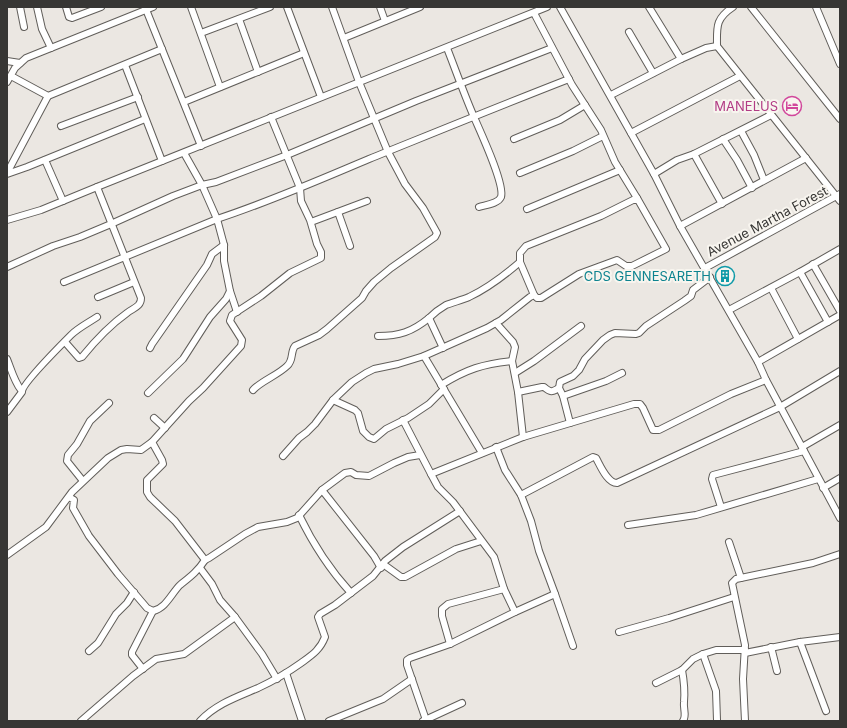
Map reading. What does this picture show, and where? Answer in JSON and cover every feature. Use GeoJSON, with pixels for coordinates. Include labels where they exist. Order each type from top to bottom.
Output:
{"type":"FeatureCollection","features":[{"type":"Feature","properties":{"kind":"street"},"geometry":{"type":"LineString","coordinates":[[20,7],[24,27]]}},
{"type":"Feature","properties":{"kind":"street"},"geometry":{"type":"LineString","coordinates":[[37,7],[42,29],[51,48]]}},
{"type":"Feature","properties":{"kind":"street"},"geometry":{"type":"LineString","coordinates":[[66,7],[68,15],[71,18],[100,7]]}},
{"type":"Feature","properties":{"kind":"street"},"geometry":{"type":"LineString","coordinates":[[48,96],[9,79],[20,63],[26,58],[146,8],[153,7]]}},
{"type":"Feature","properties":{"kind":"street"},"geometry":{"type":"LineString","coordinates":[[191,7],[220,87]]}},
{"type":"Feature","properties":{"kind":"street"},"geometry":{"type":"LineString","coordinates":[[201,33],[270,7]]}},
{"type":"Feature","properties":{"kind":"street"},"geometry":{"type":"LineString","coordinates":[[287,7],[320,97]]}},
{"type":"Feature","properties":{"kind":"street"},"geometry":{"type":"LineString","coordinates":[[253,390],[288,366],[291,362],[292,348],[327,330],[362,298],[374,282],[390,268],[435,237],[437,233],[388,152],[359,82],[332,7]]}},
{"type":"Feature","properties":{"kind":"street"},"geometry":{"type":"LineString","coordinates":[[380,7],[385,21]]}},
{"type":"Feature","properties":{"kind":"street"},"geometry":{"type":"LineString","coordinates":[[344,38],[419,7]]}},
{"type":"Feature","properties":{"kind":"street"},"geometry":{"type":"LineString","coordinates":[[7,220],[41,210],[547,7]]}},
{"type":"Feature","properties":{"kind":"street"},"geometry":{"type":"LineString","coordinates":[[560,7],[611,95],[654,174],[680,226],[758,362],[818,479],[840,518]]}},
{"type":"Feature","properties":{"kind":"street"},"geometry":{"type":"LineString","coordinates":[[649,7],[681,59]]}},
{"type":"Feature","properties":{"kind":"street"},"geometry":{"type":"LineString","coordinates":[[733,7],[724,13],[719,19],[717,25],[717,46],[771,115],[839,197]]}},
{"type":"Feature","properties":{"kind":"street"},"geometry":{"type":"LineString","coordinates":[[751,7],[840,119]]}},
{"type":"Feature","properties":{"kind":"street"},"geometry":{"type":"LineString","coordinates":[[816,7],[840,64]]}},
{"type":"Feature","properties":{"kind":"street"},"geometry":{"type":"LineString","coordinates":[[146,8],[201,146]]}},
{"type":"Feature","properties":{"kind":"street"},"geometry":{"type":"LineString","coordinates":[[534,13],[569,79],[603,136],[620,170],[637,198],[666,249],[632,266],[626,266],[617,260],[613,260],[579,274],[540,298],[537,298],[534,295],[520,262],[520,253],[526,246],[601,216],[637,198]]}},
{"type":"Feature","properties":{"kind":"street"},"geometry":{"type":"LineString","coordinates":[[239,19],[258,72]]}},
{"type":"Feature","properties":{"kind":"street"},"geometry":{"type":"LineString","coordinates":[[629,32],[653,73]]}},
{"type":"Feature","properties":{"kind":"street"},"geometry":{"type":"LineString","coordinates":[[611,95],[681,59],[706,48],[717,46]]}},
{"type":"Feature","properties":{"kind":"street"},"geometry":{"type":"LineString","coordinates":[[447,48],[488,148],[498,178],[501,195],[500,199],[496,202],[479,207]]}},
{"type":"Feature","properties":{"kind":"street"},"geometry":{"type":"LineString","coordinates":[[7,267],[53,246],[112,224],[167,198],[202,185],[216,182],[287,155],[552,48]]}},
{"type":"Feature","properties":{"kind":"street"},"geometry":{"type":"LineString","coordinates":[[7,174],[48,96],[162,49]]}},
{"type":"Feature","properties":{"kind":"street"},"geometry":{"type":"LineString","coordinates":[[184,102],[304,53]]}},
{"type":"Feature","properties":{"kind":"street"},"geometry":{"type":"LineString","coordinates":[[7,61],[20,63]]}},
{"type":"Feature","properties":{"kind":"street"},"geometry":{"type":"LineString","coordinates":[[125,65],[162,161]]}},
{"type":"Feature","properties":{"kind":"street"},"geometry":{"type":"LineString","coordinates":[[631,133],[740,76]]}},
{"type":"Feature","properties":{"kind":"street"},"geometry":{"type":"LineString","coordinates":[[64,282],[126,258],[217,219],[241,212],[474,116],[569,79]]}},
{"type":"Feature","properties":{"kind":"street"},"geometry":{"type":"LineString","coordinates":[[61,126],[138,97]]}},
{"type":"Feature","properties":{"kind":"street"},"geometry":{"type":"LineString","coordinates":[[514,139],[560,120],[585,105]]}},
{"type":"Feature","properties":{"kind":"street"},"geometry":{"type":"LineString","coordinates":[[654,174],[677,160],[694,154],[771,115]]}},
{"type":"Feature","properties":{"kind":"street"},"geometry":{"type":"LineString","coordinates":[[7,555],[46,527],[69,496],[100,465],[121,450],[141,450],[152,442],[188,401],[199,392],[241,346],[242,340],[230,320],[231,317],[290,273],[321,258],[321,252],[317,244],[311,222],[301,200],[300,188],[271,118]]}},
{"type":"Feature","properties":{"kind":"street"},"geometry":{"type":"LineString","coordinates":[[7,174],[145,119]]}},
{"type":"Feature","properties":{"kind":"street"},"geometry":{"type":"LineString","coordinates":[[741,131],[754,155],[764,180]]}},
{"type":"Feature","properties":{"kind":"street"},"geometry":{"type":"LineString","coordinates":[[520,173],[573,151],[603,136]]}},
{"type":"Feature","properties":{"kind":"street"},"geometry":{"type":"LineString","coordinates":[[723,139],[752,188]]}},
{"type":"Feature","properties":{"kind":"street"},"geometry":{"type":"LineString","coordinates":[[184,153],[202,185],[217,219],[224,245],[224,261],[230,291],[237,312]]}},
{"type":"Feature","properties":{"kind":"street"},"geometry":{"type":"LineString","coordinates":[[694,154],[722,204]]}},
{"type":"Feature","properties":{"kind":"street"},"geometry":{"type":"LineString","coordinates":[[680,226],[806,158]]}},
{"type":"Feature","properties":{"kind":"street"},"geometry":{"type":"LineString","coordinates":[[45,160],[63,201]]}},
{"type":"Feature","properties":{"kind":"street"},"geometry":{"type":"LineString","coordinates":[[527,209],[620,170]]}},
{"type":"Feature","properties":{"kind":"street"},"geometry":{"type":"LineString","coordinates":[[65,342],[79,358],[82,357],[94,343],[126,314],[140,305],[142,298],[134,282],[126,258],[97,187]]}},
{"type":"Feature","properties":{"kind":"street","name":"Avenue Martha Forest"},"geometry":{"type":"LineString","coordinates":[[705,268],[839,197]]}},
{"type":"Feature","properties":{"kind":"street"},"geometry":{"type":"LineString","coordinates":[[311,222],[367,201]]}},
{"type":"Feature","properties":{"kind":"street"},"geometry":{"type":"LineString","coordinates":[[338,212],[350,246]]}},
{"type":"Feature","properties":{"kind":"street"},"geometry":{"type":"LineString","coordinates":[[150,348],[207,265],[212,254],[224,245]]}},
{"type":"Feature","properties":{"kind":"street"},"geometry":{"type":"LineString","coordinates":[[729,310],[800,272],[840,248]]}},
{"type":"Feature","properties":{"kind":"street"},"geometry":{"type":"LineString","coordinates":[[378,336],[394,336],[407,332],[429,318],[435,311],[446,305],[475,294],[520,262]]}},
{"type":"Feature","properties":{"kind":"street"},"geometry":{"type":"LineString","coordinates":[[813,264],[840,310]]}},
{"type":"Feature","properties":{"kind":"street"},"geometry":{"type":"LineString","coordinates":[[800,272],[828,322]]}},
{"type":"Feature","properties":{"kind":"street"},"geometry":{"type":"LineString","coordinates":[[570,423],[563,396],[559,388],[560,382],[573,376],[579,370],[585,359],[603,340],[610,335],[616,333],[639,333],[646,326],[691,296],[693,290],[710,277]]}},
{"type":"Feature","properties":{"kind":"street"},"geometry":{"type":"LineString","coordinates":[[98,297],[134,282]]}},
{"type":"Feature","properties":{"kind":"street"},"geometry":{"type":"LineString","coordinates":[[771,288],[798,339]]}},
{"type":"Feature","properties":{"kind":"street"},"geometry":{"type":"LineString","coordinates":[[148,393],[183,359],[210,317],[226,299],[230,291]]}},
{"type":"Feature","properties":{"kind":"street"},"geometry":{"type":"LineString","coordinates":[[283,456],[299,438],[315,424],[333,400],[357,379],[374,369],[398,364],[424,356],[496,323],[534,295]]}},
{"type":"Feature","properties":{"kind":"street"},"geometry":{"type":"LineString","coordinates":[[758,362],[840,315]]}},
{"type":"Feature","properties":{"kind":"street"},"geometry":{"type":"LineString","coordinates":[[7,412],[22,392],[21,390],[65,342],[72,335],[97,317]]}},
{"type":"Feature","properties":{"kind":"street"},"geometry":{"type":"LineString","coordinates":[[429,318],[443,348]]}},
{"type":"Feature","properties":{"kind":"street"},"geometry":{"type":"LineString","coordinates":[[496,323],[513,342],[515,347],[512,361],[518,392],[523,437]]}},
{"type":"Feature","properties":{"kind":"street"},"geometry":{"type":"LineString","coordinates":[[515,373],[534,361],[581,326]]}},
{"type":"Feature","properties":{"kind":"street"},"geometry":{"type":"LineString","coordinates":[[424,356],[482,453]]}},
{"type":"Feature","properties":{"kind":"street"},"geometry":{"type":"LineString","coordinates":[[7,359],[14,374],[16,383],[21,390]]}},
{"type":"Feature","properties":{"kind":"street"},"geometry":{"type":"LineString","coordinates":[[333,400],[355,410],[358,413],[363,431],[372,439],[376,438],[389,427],[429,404],[443,387],[456,376],[484,365],[512,361]]}},
{"type":"Feature","properties":{"kind":"street"},"geometry":{"type":"LineString","coordinates":[[521,495],[593,456],[596,458],[610,481],[617,483],[780,406],[840,371]]}},
{"type":"Feature","properties":{"kind":"street"},"geometry":{"type":"LineString","coordinates":[[563,396],[606,381],[622,373]]}},
{"type":"Feature","properties":{"kind":"street"},"geometry":{"type":"LineString","coordinates":[[431,474],[523,437],[637,404],[640,404],[643,408],[653,430],[659,430],[731,394],[766,380]]}},
{"type":"Feature","properties":{"kind":"street"},"geometry":{"type":"LineString","coordinates":[[518,392],[544,387],[550,392],[559,388]]}},
{"type":"Feature","properties":{"kind":"street"},"geometry":{"type":"LineString","coordinates":[[83,481],[67,461],[68,455],[77,444],[90,421],[109,403]]}},
{"type":"Feature","properties":{"kind":"street"},"geometry":{"type":"LineString","coordinates":[[154,418],[165,428]]}},
{"type":"Feature","properties":{"kind":"street"},"geometry":{"type":"LineString","coordinates":[[403,420],[438,487],[460,511],[494,557],[504,589],[515,612]]}},
{"type":"Feature","properties":{"kind":"street"},"geometry":{"type":"LineString","coordinates":[[721,507],[712,479],[713,474],[803,449],[840,425]]}},
{"type":"Feature","properties":{"kind":"street"},"geometry":{"type":"LineString","coordinates":[[152,442],[163,464],[147,480],[147,492],[150,497],[179,526],[205,560]]}},
{"type":"Feature","properties":{"kind":"street"},"geometry":{"type":"LineString","coordinates":[[496,447],[504,470],[521,495],[531,521],[539,551],[573,646]]}},
{"type":"Feature","properties":{"kind":"street"},"geometry":{"type":"LineString","coordinates":[[69,496],[74,500],[73,508],[88,536],[147,608],[153,611],[158,610],[180,586],[200,568],[205,560],[258,527],[287,522],[299,516],[322,490],[348,472],[365,477],[394,463],[420,455]]}},
{"type":"Feature","properties":{"kind":"street"},"geometry":{"type":"LineString","coordinates":[[823,488],[840,478]]}},
{"type":"Feature","properties":{"kind":"street"},"geometry":{"type":"LineString","coordinates":[[628,525],[696,515],[818,479]]}},
{"type":"Feature","properties":{"kind":"street"},"geometry":{"type":"LineString","coordinates":[[322,490],[382,566],[401,577],[405,577],[456,550],[481,540]]}},
{"type":"Feature","properties":{"kind":"street"},"geometry":{"type":"LineString","coordinates":[[200,721],[207,714],[227,701],[277,679],[311,656],[322,646],[325,637],[318,617],[320,614],[351,593],[403,547],[460,511]]}},
{"type":"Feature","properties":{"kind":"street"},"geometry":{"type":"LineString","coordinates":[[299,516],[314,544],[335,574],[351,593]]}},
{"type":"Feature","properties":{"kind":"street"},"geometry":{"type":"LineString","coordinates":[[729,542],[741,578]]}},
{"type":"Feature","properties":{"kind":"street"},"geometry":{"type":"LineString","coordinates":[[745,721],[743,679],[745,651],[744,639],[732,583],[741,578],[813,563],[840,554]]}},
{"type":"Feature","properties":{"kind":"street"},"geometry":{"type":"LineString","coordinates":[[200,568],[212,584],[222,603],[235,617],[262,654],[277,679]]}},
{"type":"Feature","properties":{"kind":"street"},"geometry":{"type":"LineString","coordinates":[[450,644],[442,616],[442,609],[448,604],[504,589]]}},
{"type":"Feature","properties":{"kind":"street"},"geometry":{"type":"LineString","coordinates":[[89,651],[98,643],[116,614],[127,604],[134,592]]}},
{"type":"Feature","properties":{"kind":"street"},"geometry":{"type":"LineString","coordinates":[[462,703],[425,720],[407,660],[450,644],[555,594]]}},
{"type":"Feature","properties":{"kind":"street"},"geometry":{"type":"LineString","coordinates":[[619,632],[734,597]]}},
{"type":"Feature","properties":{"kind":"street"},"geometry":{"type":"LineString","coordinates":[[143,668],[132,655],[132,652],[153,611]]}},
{"type":"Feature","properties":{"kind":"street"},"geometry":{"type":"LineString","coordinates":[[81,721],[143,668],[156,659],[184,654],[235,617]]}},
{"type":"Feature","properties":{"kind":"street"},"geometry":{"type":"LineString","coordinates":[[656,683],[682,670],[693,659],[716,650],[745,651],[840,637]]}},
{"type":"Feature","properties":{"kind":"street"},"geometry":{"type":"LineString","coordinates":[[800,642],[826,711]]}},
{"type":"Feature","properties":{"kind":"street"},"geometry":{"type":"LineString","coordinates":[[771,647],[777,671]]}},
{"type":"Feature","properties":{"kind":"street"},"geometry":{"type":"LineString","coordinates":[[704,654],[716,690],[717,720]]}},
{"type":"Feature","properties":{"kind":"street"},"geometry":{"type":"LineString","coordinates":[[682,670],[686,697],[684,702],[685,718],[683,721]]}},
{"type":"Feature","properties":{"kind":"street"},"geometry":{"type":"LineString","coordinates":[[286,673],[302,721]]}},
{"type":"Feature","properties":{"kind":"street"},"geometry":{"type":"LineString","coordinates":[[329,721],[383,699],[412,679]]}},
{"type":"Feature","properties":{"kind":"place","name":"MANELUS"},"geometry":{"type":"Point","coordinates":[792,106]}},
{"type":"Feature","properties":{"kind":"place","name":"CDS GENNESARETH"},"geometry":{"type":"Point","coordinates":[725,276]}}]}
